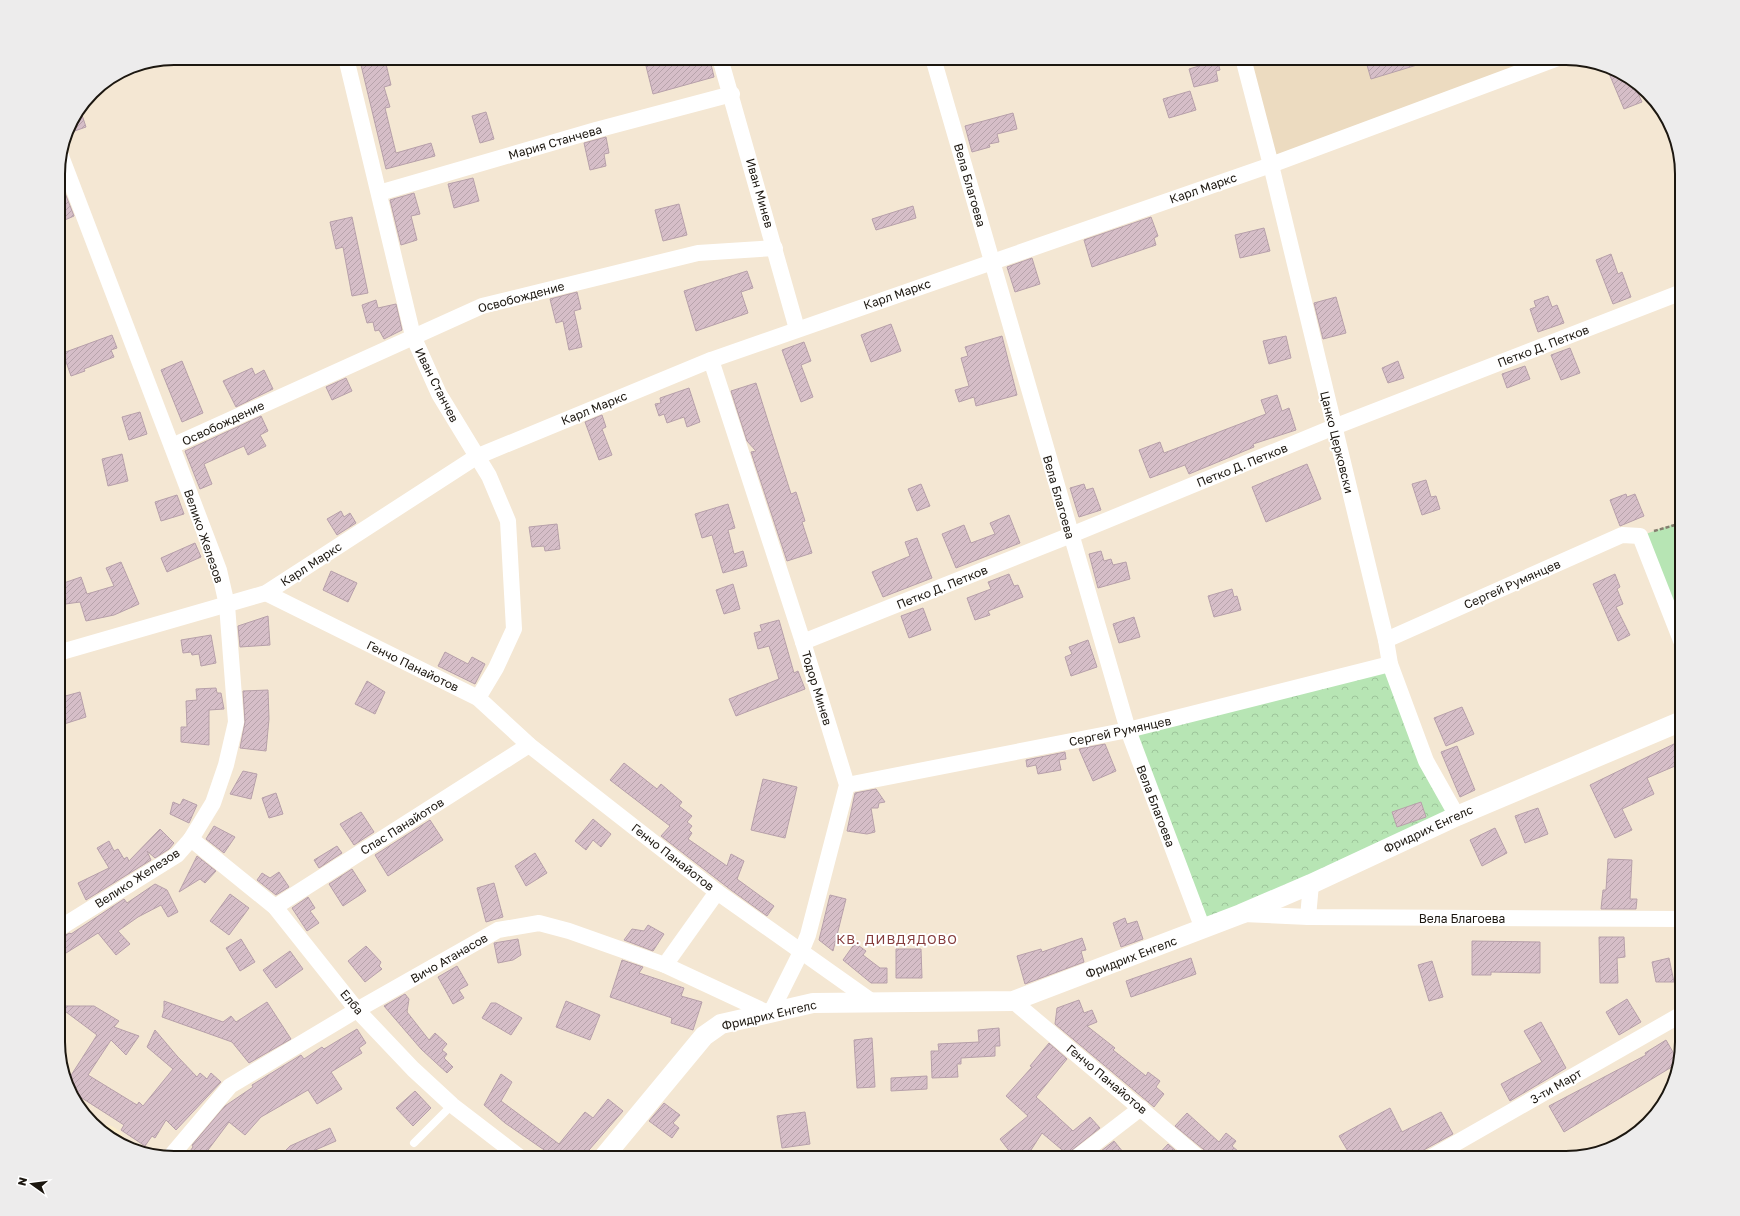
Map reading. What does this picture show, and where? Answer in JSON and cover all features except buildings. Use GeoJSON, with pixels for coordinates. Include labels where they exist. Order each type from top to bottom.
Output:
{"type":"FeatureCollection","features":[{"type":"Feature","properties":{"kind":"street","name":"Иван Станчев"},"geometry":{"type":"LineString","coordinates":[[348,65],[413,336],[439,394],[476,457],[489,476],[508,521],[514,629],[496,668],[478,698]]}},
{"type":"Feature","properties":{"kind":"street","name":"Иван Минев"},"geometry":{"type":"LineString","coordinates":[[722,65],[732,94],[797,329]]}},
{"type":"Feature","properties":{"kind":"street","name":"Вела Благоева"},"geometry":{"type":"LineString","coordinates":[[935,65],[1128,730],[1203,929]]}},
{"type":"Feature","properties":{"kind":"street","name":"Цанко Церковски"},"geometry":{"type":"LineString","coordinates":[[1245,65],[1271,165],[1386,640],[1390,664],[1426,761],[1457,816]]}},
{"type":"Feature","properties":{"kind":"street","name":"Карл Маркс"},"geometry":{"type":"LineString","coordinates":[[266,593],[476,457],[710,360],[991,261],[1271,165],[1539,65]]}},
{"type":"Feature","properties":{"kind":"street","name":"Мария Станчева"},"geometry":{"type":"LineString","coordinates":[[379,193],[596,130],[732,94]]}},
{"type":"Feature","properties":{"kind":"street","name":"Велико Железов"},"geometry":{"type":"LineString","coordinates":[[65,169],[219,570],[227,605],[236,722],[226,765],[213,803],[191,839],[177,855],[65,926]]}},
{"type":"Feature","properties":{"kind":"street","name":"Освобождение"},"geometry":{"type":"LineString","coordinates":[[172,446],[482,306],[690,255],[775,248]]}},
{"type":"Feature","properties":{"kind":"street","name":"Петко Д. Петков"},"geometry":{"type":"LineString","coordinates":[[803,642],[1071,536],[1334,427],[1675,295]]}},
{"type":"Feature","properties":{"kind":"street","name":"Тодор Минев"},"geometry":{"type":"LineString","coordinates":[[710,360],[803,642],[847,784]]}},
{"type":"Feature","properties":{"kind":"street","name":"Сергей Румянцев"},"geometry":{"type":"LineString","coordinates":[[1386,640],[1622,535],[1640,536]]}},
{"type":"Feature","properties":{"kind":"street"},"geometry":{"type":"LineString","coordinates":[[1640,536],[1675,625]]}},
{"type":"Feature","properties":{"kind":"street"},"geometry":{"type":"LineString","coordinates":[[65,651],[266,593]]}},
{"type":"Feature","properties":{"kind":"street","name":"Генчо Панайотов"},"geometry":{"type":"LineString","coordinates":[[266,593],[478,698],[530,745],[717,892],[874,1003]]}},
{"type":"Feature","properties":{"kind":"street","name":"Сергей Румянцев"},"geometry":{"type":"LineString","coordinates":[[847,784],[1128,730],[1390,664]]}},
{"type":"Feature","properties":{"kind":"street","name":"Фридрих Енгелс"},"geometry":{"type":"LineString","coordinates":[[608,1151],[704,1036],[721,1024],[814,1004],[1013,1001],[1241,914],[1311,884],[1457,816],[1675,724]]}},
{"type":"Feature","properties":{"kind":"street","name":"Спас Панайотов"},"geometry":{"type":"LineString","coordinates":[[275,906],[530,745]]}},
{"type":"Feature","properties":{"kind":"street"},"geometry":{"type":"LineString","coordinates":[[770,1014],[808,935],[847,784]]}},
{"type":"Feature","properties":{"kind":"street","name":"Елба"},"geometry":{"type":"LineString","coordinates":[[191,839],[275,906],[358,1010],[413,1069],[452,1105],[512,1151]]}},
{"type":"Feature","properties":{"kind":"street"},"geometry":{"type":"LineString","coordinates":[[1308,917],[1311,884]]}},
{"type":"Feature","properties":{"kind":"street","name":"Генчо Панайотов"},"geometry":{"type":"LineString","coordinates":[[665,965],[717,892]]}},
{"type":"Feature","properties":{"kind":"street","name":"Вела Благоева"},"geometry":{"type":"LineString","coordinates":[[1241,914],[1308,917],[1675,919]]}},
{"type":"Feature","properties":{"kind":"street","name":"Вичо Атанасов"},"geometry":{"type":"LineString","coordinates":[[175,1151],[230,1086],[358,1010],[498,930],[539,923],[569,931],[665,965],[770,1014]]}},
{"type":"Feature","properties":{"kind":"street","name":"Генчо Панайотов"},"geometry":{"type":"LineString","coordinates":[[1013,1001],[1191,1151]]}},
{"type":"Feature","properties":{"kind":"street","name":"3-ти Март"},"geometry":{"type":"LineString","coordinates":[[1442,1151],[1675,1018]]}},
{"type":"Feature","properties":{"kind":"street"},"geometry":{"type":"LineString","coordinates":[[1085,1151],[1141,1108]]}},
{"type":"Feature","properties":{"kind":"lane"},"geometry":{"type":"LineString","coordinates":[[414,1144],[452,1105]]}},
{"type":"Feature","properties":{"kind":"path"},"geometry":{"type":"LineString","coordinates":[[1640,536],[1675,525]]}},
{"type":"Feature","properties":{"kind":"shaded area"},"geometry":{"type":"Polygon","coordinates":[[[1245,65],[1539,65],[1271,165],[1245,65]]]}},
{"type":"Feature","properties":{"kind":"green space"},"geometry":{"type":"Polygon","coordinates":[[[1675,524],[1675,625],[1640,536],[1675,524]]]}},
{"type":"Feature","properties":{"kind":"green space"},"geometry":{"type":"Polygon","coordinates":[[[1390,664],[1457,816],[1203,929],[1128,730],[1390,664]]]}},
{"type":"Feature","properties":{"kind":"district","name":"КВ. ДИВДЯДОВО"},"geometry":{"type":"Point","coordinates":[897,939]}}]}
